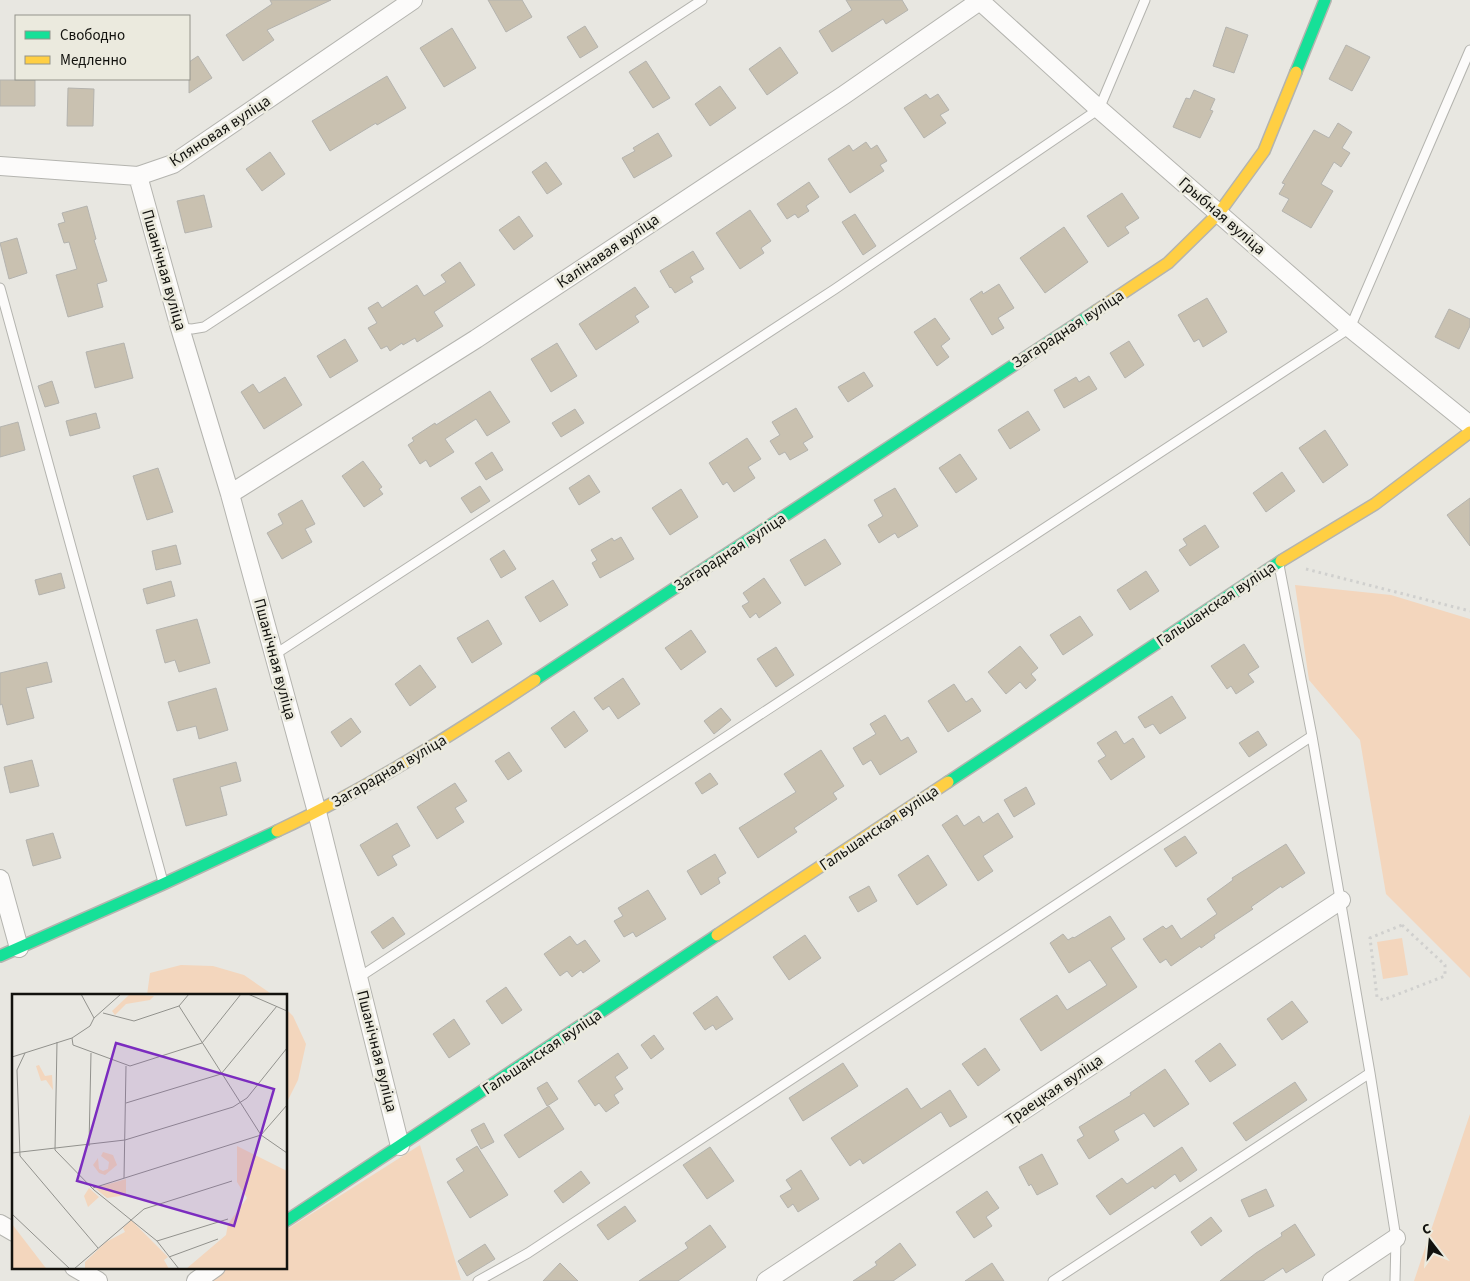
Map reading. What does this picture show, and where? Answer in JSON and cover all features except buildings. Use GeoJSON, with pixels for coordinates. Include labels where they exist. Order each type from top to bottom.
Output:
{"type":"FeatureCollection","features":[{"type":"Feature","properties":{"kind":"street","name":"Кляновая вуліца"},"geometry":{"type":"LineString","coordinates":[[0,166],[138,176],[173,164],[413,0]]}},
{"type":"Feature","properties":{"kind":"street","name":"Грыбная вуліца"},"geometry":{"type":"LineString","coordinates":[[980,0],[1099,110],[1350,328],[1470,425]]}},
{"type":"Feature","properties":{"kind":"street","name":"Калінавая вуліца"},"geometry":{"type":"LineString","coordinates":[[230,494],[476,339],[836,100],[980,0]]}},
{"type":"Feature","properties":{"kind":"street","name":"Загарадная вуліца"},"geometry":{"type":"LineString","coordinates":[[0,956],[163,884],[317,812],[458,731],[1160,269],[1219,213],[1264,151],[1325,0]]}},
{"type":"Feature","properties":{"kind":"street","name":"Пшанічная вуліца"},"geometry":{"type":"LineString","coordinates":[[138,176],[180,328],[230,494],[317,812],[400,1146]]}},
{"type":"Feature","properties":{"kind":"street","name":"Гальшанская вуліца"},"geometry":{"type":"LineString","coordinates":[[288,1220],[1278,563],[1375,504],[1470,432]]}},
{"type":"Feature","properties":{"kind":"street"},"geometry":{"type":"LineString","coordinates":[[0,879],[19,948]]}},
{"type":"Feature","properties":{"kind":"street","name":"Траецкая вуліца"},"geometry":{"type":"LineString","coordinates":[[766,1281],[1341,900]]}},
{"type":"Feature","properties":{"kind":"street"},"geometry":{"type":"LineString","coordinates":[[0,1224],[12,1231]]}},
{"type":"Feature","properties":{"kind":"street"},"geometry":{"type":"LineString","coordinates":[[1332,1281],[1396,1238]]}},
{"type":"Feature","properties":{"kind":"street"},"geometry":{"type":"LineString","coordinates":[[76,1268],[98,1281]]}},
{"type":"Feature","properties":{"kind":"street"},"geometry":{"type":"LineString","coordinates":[[196,1281],[215,1268]]}},
{"type":"Feature","properties":{"kind":"lane"},"geometry":{"type":"LineString","coordinates":[[180,328],[192,330],[204,327],[702,0]]}},
{"type":"Feature","properties":{"kind":"lane"},"geometry":{"type":"LineString","coordinates":[[274,655],[834,289],[1099,110],[1145,0]]}},
{"type":"Feature","properties":{"kind":"lane"},"geometry":{"type":"LineString","coordinates":[[358,978],[1350,328],[1470,50]]}},
{"type":"Feature","properties":{"kind":"lane"},"geometry":{"type":"LineString","coordinates":[[0,288],[163,884]]}},
{"type":"Feature","properties":{"kind":"lane"},"geometry":{"type":"LineString","coordinates":[[1278,563],[1312,736],[1370,1073],[1396,1238],[1395,1281]]}},
{"type":"Feature","properties":{"kind":"lane"},"geometry":{"type":"LineString","coordinates":[[478,1281],[528,1253],[1312,736]]}},
{"type":"Feature","properties":{"kind":"lane"},"geometry":{"type":"LineString","coordinates":[[1053,1281],[1370,1073]]}},
{"type":"Feature","properties":{"kind":"path"},"geometry":{"type":"LineString","coordinates":[[1278,563],[1470,611]]}},
{"type":"Feature","properties":{"kind":"path"},"geometry":{"type":"LineString","coordinates":[[1402,925],[1445,965],[1445,976],[1383,1000],[1377,997],[1370,938],[1402,925]]}},
{"type":"Feature","properties":{"kind":"shaded area"},"geometry":{"type":"Polygon","coordinates":[[[1295,585],[1391,595],[1470,619],[1470,978],[1386,894],[1360,740],[1309,680],[1295,585]]]}},
{"type":"Feature","properties":{"kind":"shaded area"},"geometry":{"type":"Polygon","coordinates":[[[1402,938],[1408,975],[1383,979],[1377,942],[1402,938]]]}},
{"type":"Feature","properties":{"kind":"shaded area"},"geometry":{"type":"Polygon","coordinates":[[[181,965],[213,966],[244,975],[272,994],[147,994],[150,973],[181,965]]]}},
{"type":"Feature","properties":{"kind":"shaded area"},"geometry":{"type":"Polygon","coordinates":[[[288,1011],[293,1016],[306,1044],[298,1080],[288,1100],[288,1011]]]}},
{"type":"Feature","properties":{"kind":"shaded area"},"geometry":{"type":"Polygon","coordinates":[[[1470,1114],[1470,1281],[1414,1281],[1470,1114]]]}},
{"type":"Feature","properties":{"kind":"shaded area"},"geometry":{"type":"Polygon","coordinates":[[[420,1145],[461,1280],[207,1281],[226,1268],[288,1268],[288,1229],[420,1145]]]}},
{"type":"Feature","properties":{"kind":"traffic: fast"},"geometry":{"type":"LineString","coordinates":[[1296,72],[1325,0]]}},
{"type":"Feature","properties":{"kind":"traffic: fast"},"geometry":{"type":"LineString","coordinates":[[535,680],[1096,311]]}},
{"type":"Feature","properties":{"kind":"traffic: fast"},"geometry":{"type":"LineString","coordinates":[[948,782],[1281,561]]}},
{"type":"Feature","properties":{"kind":"traffic: fast"},"geometry":{"type":"LineString","coordinates":[[0,956],[277,831]]}},
{"type":"Feature","properties":{"kind":"traffic: fast"},"geometry":{"type":"LineString","coordinates":[[288,1220],[717,935]]}},
{"type":"Feature","properties":{"kind":"traffic: slow"},"geometry":{"type":"LineString","coordinates":[[1096,311],[1168,263],[1219,213],[1264,151],[1296,72]]}},
{"type":"Feature","properties":{"kind":"traffic: slow"},"geometry":{"type":"LineString","coordinates":[[1281,561],[1375,504],[1470,432]]}},
{"type":"Feature","properties":{"kind":"traffic: slow"},"geometry":{"type":"LineString","coordinates":[[277,831],[311,815],[409,760],[535,680]]}},
{"type":"Feature","properties":{"kind":"traffic: slow"},"geometry":{"type":"LineString","coordinates":[[717,935],[948,782]]}}]}
